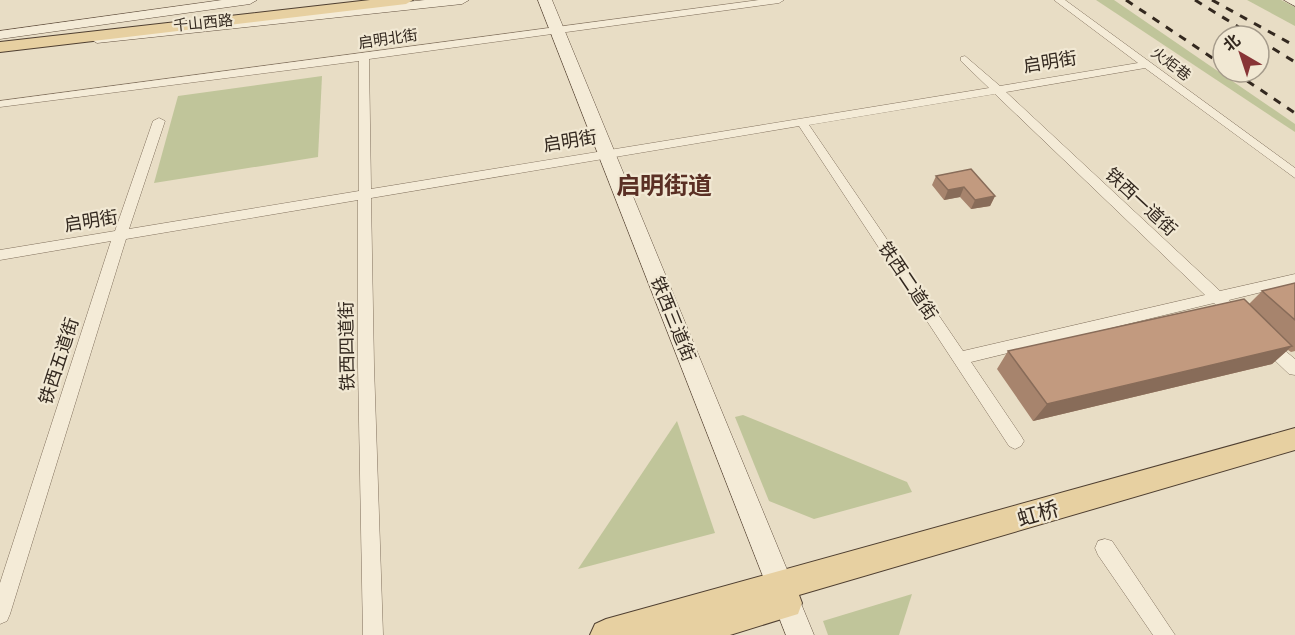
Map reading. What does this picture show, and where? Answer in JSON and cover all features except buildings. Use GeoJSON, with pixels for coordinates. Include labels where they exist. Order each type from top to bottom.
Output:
{"type":"FeatureCollection","features":[{"type":"Feature","properties":{"kind":"main road"},"geometry":{"type":"LineString","coordinates":[[0,35],[250,0]]}},
{"type":"Feature","properties":{"kind":"main road","name":"千山西路"},"geometry":{"type":"LineString","coordinates":[[0,35],[323,0]]}},
{"type":"Feature","properties":{"kind":"main road","name":"千山西路"},"geometry":{"type":"LineString","coordinates":[[0,47],[406,0]]}},
{"type":"Feature","properties":{"kind":"main road"},"geometry":{"type":"LineString","coordinates":[[25,44],[150,35],[462,0]]}},
{"type":"Feature","properties":{"kind":"main road","name":"铁西三道街"},"geometry":{"type":"LineString","coordinates":[[545,1],[559,30],[800,635]]}},
{"type":"Feature","properties":{"kind":"main road","name":"虹桥"},"geometry":{"type":"LineString","coordinates":[[784,595],[990,528],[1295,439]]}},
{"type":"Feature","properties":{"kind":"main road"},"geometry":{"type":"LineString","coordinates":[[606,635],[784,595]]}},
{"type":"Feature","properties":{"kind":"main road"},"geometry":{"type":"LineString","coordinates":[[678,635],[784,595]]}},
{"type":"Feature","properties":{"kind":"street","name":"启明北街"},"geometry":{"type":"LineString","coordinates":[[0,104],[779,0]]}},
{"type":"Feature","properties":{"kind":"street","name":"火炬巷"},"geometry":{"type":"LineString","coordinates":[[1059,0],[1295,174]]}},
{"type":"Feature","properties":{"kind":"street","name":"铁西四道街"},"geometry":{"type":"LineString","coordinates":[[364,57],[373,635]]}},
{"type":"Feature","properties":{"kind":"street","name":"铁西一道街"},"geometry":{"type":"LineString","coordinates":[[965,59],[1295,369]]}},
{"type":"Feature","properties":{"kind":"street","name":"启明街"},"geometry":{"type":"LineString","coordinates":[[0,255],[1147,65]]}},
{"type":"Feature","properties":{"kind":"street","name":"铁西五道街"},"geometry":{"type":"LineString","coordinates":[[0,614],[120,235],[159,121]]}},
{"type":"Feature","properties":{"kind":"street","name":"铁西二道街"},"geometry":{"type":"LineString","coordinates":[[801,121],[1015,441]]}},
{"type":"Feature","properties":{"kind":"street"},"geometry":{"type":"LineString","coordinates":[[960,358],[1295,279]]}},
{"type":"Feature","properties":{"kind":"street"},"geometry":{"type":"LineString","coordinates":[[1105,548],[1165,635]]}},
{"type":"Feature","properties":{"kind":"green space"},"geometry":{"type":"Polygon","coordinates":[[[1096,0],[1114,0],[1211,66],[1211,76],[1096,0]]]}},
{"type":"Feature","properties":{"kind":"green space"},"geometry":{"type":"Polygon","coordinates":[[[1247,0],[1281,0],[1295,7],[1295,26],[1247,0]]]}},
{"type":"Feature","properties":{"kind":"green space"},"geometry":{"type":"Polygon","coordinates":[[[322,76],[318,157],[154,183],[178,96],[322,76]]]}},
{"type":"Feature","properties":{"kind":"green space"},"geometry":{"type":"Polygon","coordinates":[[[1223,84],[1237,84],[1295,124],[1295,132],[1223,84]]]}},
{"type":"Feature","properties":{"kind":"green space"},"geometry":{"type":"Polygon","coordinates":[[[743,415],[907,482],[912,492],[814,519],[769,501],[735,417],[743,415]]]}},
{"type":"Feature","properties":{"kind":"green space"},"geometry":{"type":"Polygon","coordinates":[[[677,421],[715,533],[578,569],[677,421]]]}},
{"type":"Feature","properties":{"kind":"green space"},"geometry":{"type":"Polygon","coordinates":[[[912,594],[899,635],[828,635],[823,621],[912,594]]]}},
{"type":"Feature","properties":{"kind":"railway"},"geometry":{"type":"LineString","coordinates":[[1126,0],[1211,57]]}},
{"type":"Feature","properties":{"kind":"railway"},"geometry":{"type":"LineString","coordinates":[[1195,0],[1234,24]]}},
{"type":"Feature","properties":{"kind":"railway"},"geometry":{"type":"LineString","coordinates":[[1212,0],[1295,46]]}},
{"type":"Feature","properties":{"kind":"railway"},"geometry":{"type":"LineString","coordinates":[[1271,47],[1295,62]]}},
{"type":"Feature","properties":{"kind":"railway"},"geometry":{"type":"LineString","coordinates":[[1252,84],[1295,113]]}},
{"type":"Feature","properties":{"kind":"district","name":"启明街道"},"geometry":{"type":"Point","coordinates":[664,186]}}]}
